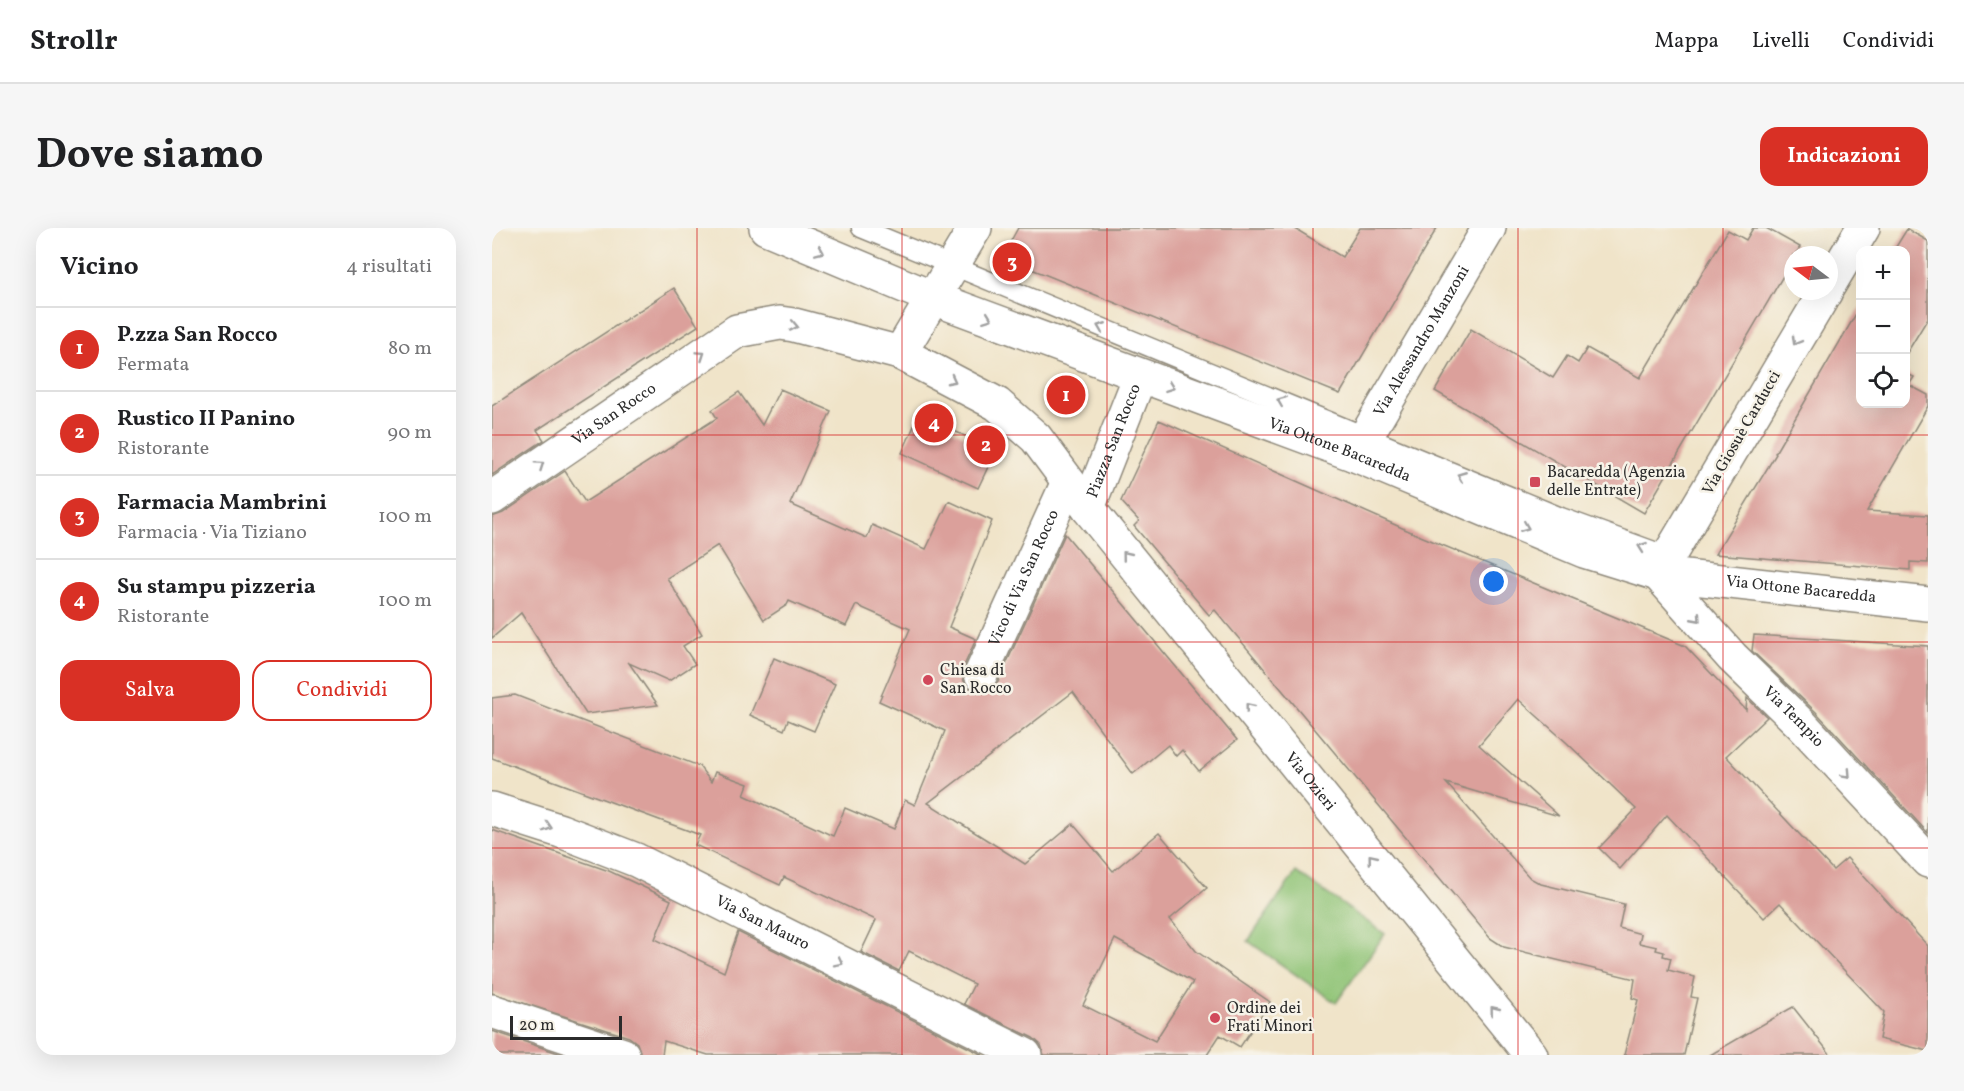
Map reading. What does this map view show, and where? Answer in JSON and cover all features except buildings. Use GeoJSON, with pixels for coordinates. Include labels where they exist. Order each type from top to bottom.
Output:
{"type":"FeatureCollection","features":[{"type":"Feature","properties":{"kind":"street","name":"Via Ottone Bacaredda"},"geometry":{"type":"LineString","coordinates":[[766,228],[933,298],[1140,376],[1360,446],[1584,551],[1663,566],[1928,604]]}},
{"type":"Feature","properties":{"kind":"street"},"geometry":{"type":"LineString","coordinates":[[900,353],[975,228]]}},
{"type":"Feature","properties":{"kind":"street","name":"Via Alessandro Manzoni"},"geometry":{"type":"LineString","coordinates":[[1360,446],[1489,228]]}},
{"type":"Feature","properties":{"kind":"street"},"geometry":{"type":"LineString","coordinates":[[1838,270],[1863,228]]}},
{"type":"Feature","properties":{"kind":"street","name":"Via Giosuè Carducci"},"geometry":{"type":"LineString","coordinates":[[1663,566],[1821,300]]}},
{"type":"Feature","properties":{"kind":"street","name":"Piazza San Rocco"},"geometry":{"type":"LineString","coordinates":[[737,331],[780,324],[794,325],[900,353],[997,404],[1036,438],[1088,508]]}},
{"type":"Feature","properties":{"kind":"street","name":"Via San Rocco"},"geometry":{"type":"LineString","coordinates":[[492,498],[737,331]]}},
{"type":"Feature","properties":{"kind":"street","name":"Piazza San Rocco"},"geometry":{"type":"LineString","coordinates":[[1088,508],[1140,376]]}},
{"type":"Feature","properties":{"kind":"street","name":"Vico di Via San Rocco"},"geometry":{"type":"LineString","coordinates":[[981,674],[1068,482]]}},
{"type":"Feature","properties":{"kind":"street","name":"Via Ozieri"},"geometry":{"type":"LineString","coordinates":[[1088,508],[1531,1055]]}},
{"type":"Feature","properties":{"kind":"street","name":"Via Tempio"},"geometry":{"type":"LineString","coordinates":[[1663,566],[1731,657],[1802,725],[1928,861]]}},
{"type":"Feature","properties":{"kind":"street","name":"Via San Mauro"},"geometry":{"type":"LineString","coordinates":[[492,809],[561,831],[636,860],[1025,1055]]}},
{"type":"Feature","properties":{"kind":"street"},"geometry":{"type":"LineString","coordinates":[[492,1011],[612,1053]]}},
{"type":"Feature","properties":{"kind":"lane"},"geometry":{"type":"LineString","coordinates":[[861,228],[953,265],[1360,446]]}},
{"type":"Feature","properties":{"kind":"lane"},"geometry":{"type":"LineString","coordinates":[[1663,566],[1685,562],[1928,588]]}},
{"type":"Feature","properties":{"kind":"green space"},"geometry":{"type":"Polygon","coordinates":[[[1296,872],[1385,934],[1336,1003],[1248,941],[1296,872]]]}},
{"type":"Feature","properties":{"kind":"place","name":"Farmacia Mambrini"},"geometry":{"type":"Point","coordinates":[1012,262]}},
{"type":"Feature","properties":{"kind":"place","name":"P.zza San Rocco"},"geometry":{"type":"Point","coordinates":[1066,395]}},
{"type":"Feature","properties":{"kind":"place","name":"Su stampu pizzeria"},"geometry":{"type":"Point","coordinates":[934,423]}},
{"type":"Feature","properties":{"kind":"place","name":"Rustico II Panino"},"geometry":{"type":"Point","coordinates":[986,445]}},
{"type":"Feature","properties":{"kind":"place","name":"Bacaredda (Agenzia delle Entrate)"},"geometry":{"type":"Point","coordinates":[1535,482]}},
{"type":"Feature","properties":{"kind":"place","name":"Chiesa di San Rocco"},"geometry":{"type":"Point","coordinates":[928,680]}},
{"type":"Feature","properties":{"kind":"place","name":"Ordine dei Frati Minori"},"geometry":{"type":"Point","coordinates":[1215,1018]}}]}
